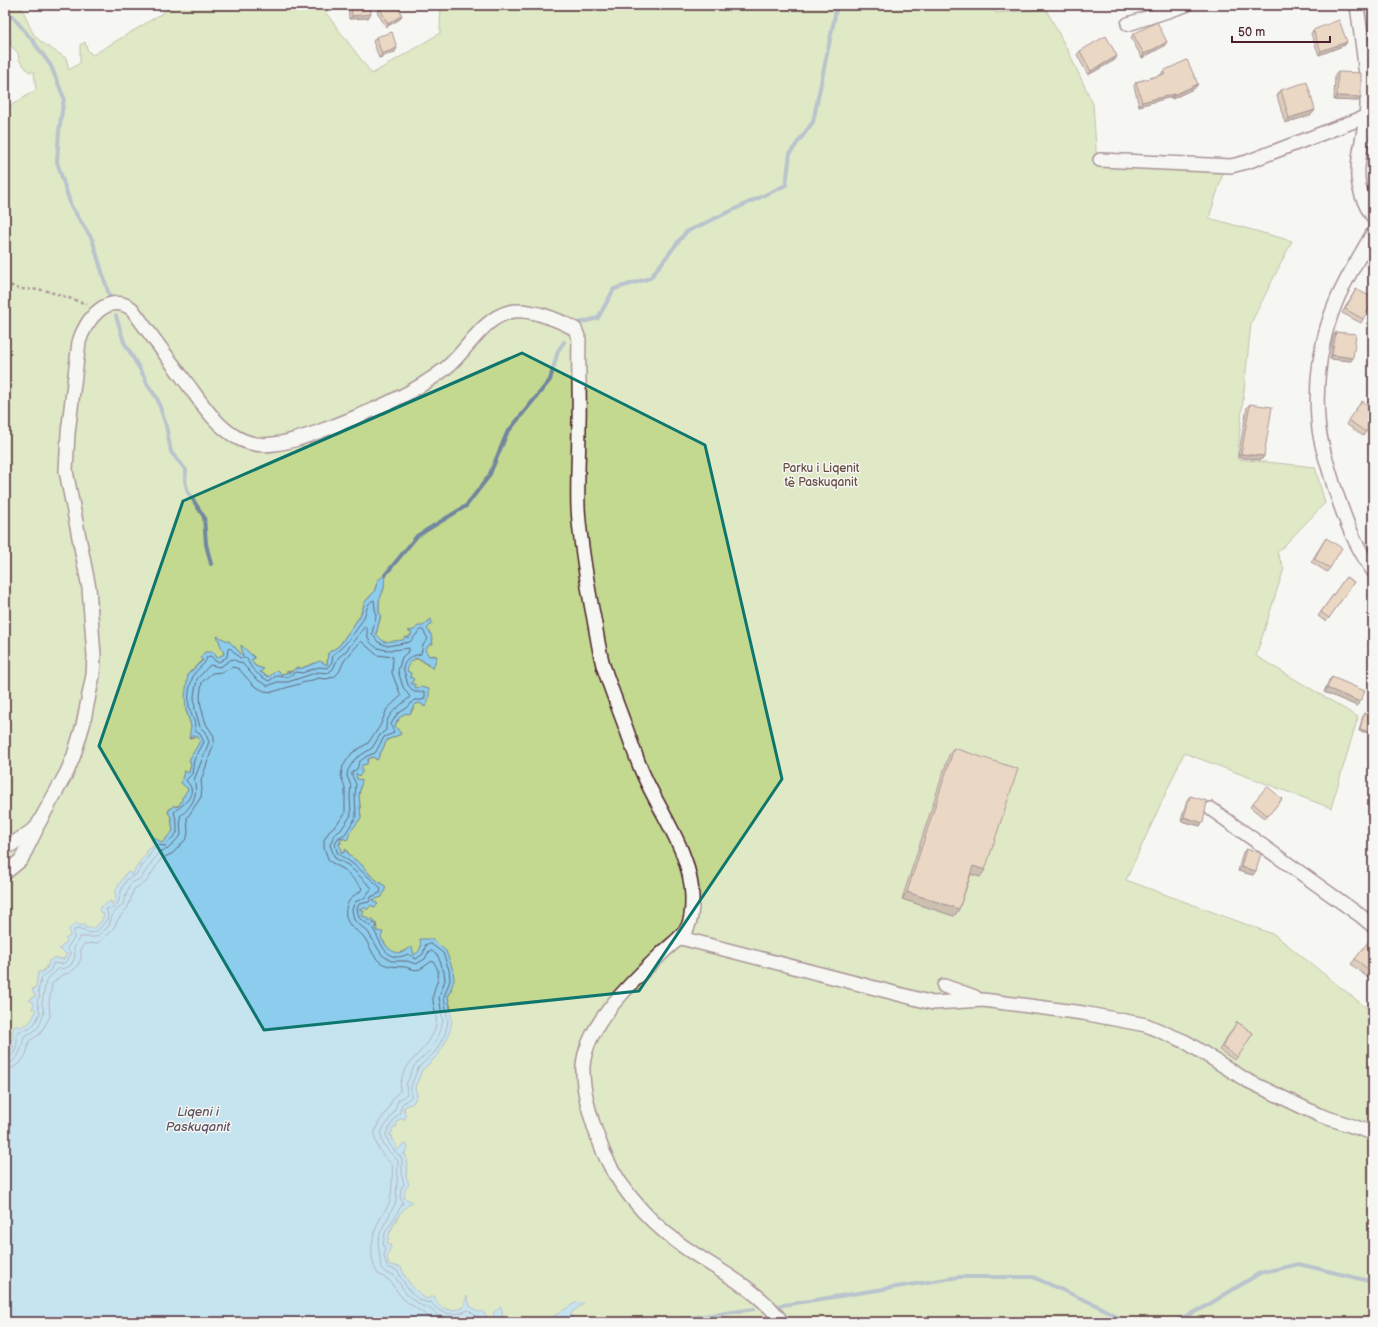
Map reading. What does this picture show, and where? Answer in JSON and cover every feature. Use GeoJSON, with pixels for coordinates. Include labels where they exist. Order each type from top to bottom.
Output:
{"type":"FeatureCollection","features":[{"type":"Feature","properties":{"kind":"street"},"geometry":{"type":"LineString","coordinates":[[1128,24],[1186,5]]}},
{"type":"Feature","properties":{"kind":"street"},"geometry":{"type":"LineString","coordinates":[[1357,5],[1365,70],[1365,117],[1357,176],[1360,195],[1373,217]]}},
{"type":"Feature","properties":{"kind":"street"},"geometry":{"type":"LineString","coordinates":[[1100,160],[1231,166],[1247,162],[1365,117]]}},
{"type":"Feature","properties":{"kind":"street"},"geometry":{"type":"LineString","coordinates":[[1373,233],[1348,276],[1335,304],[1326,331],[1317,390],[1318,420],[1323,450],[1349,532],[1373,571]]}},
{"type":"Feature","properties":{"kind":"street"},"geometry":{"type":"LineString","coordinates":[[5,873],[21,860],[74,755],[83,725],[93,675],[94,656],[89,588],[66,471],[66,454],[79,342],[82,331],[88,321],[101,310],[114,303],[120,303],[132,309],[216,421],[235,437],[245,442],[259,445],[274,444],[314,434],[393,402],[429,381],[462,354],[486,326],[509,312],[522,312],[550,318],[575,329],[580,339],[578,507],[588,587],[602,662],[642,773],[676,839],[690,877],[692,896],[691,918],[687,930],[681,938],[669,947],[627,988],[610,1009],[590,1043],[583,1064],[584,1080],[592,1121],[599,1141],[614,1174],[642,1209],[679,1243],[766,1302],[782,1322]]}},
{"type":"Feature","properties":{"kind":"street"},"geometry":{"type":"LineString","coordinates":[[1212,809],[1373,926]]}},
{"type":"Feature","properties":{"kind":"street"},"geometry":{"type":"LineString","coordinates":[[5,848],[36,828]]}},
{"type":"Feature","properties":{"kind":"street"},"geometry":{"type":"LineString","coordinates":[[681,938],[933,1003],[983,1000],[1083,1013],[1146,1025],[1166,1032],[1186,1042],[1246,1080],[1319,1115],[1373,1133]]}},
{"type":"Feature","properties":{"kind":"street"},"geometry":{"type":"LineString","coordinates":[[944,986],[983,1000]]}},
{"type":"Feature","properties":{"kind":"path"},"geometry":{"type":"LineString","coordinates":[[5,284],[19,289],[44,290],[101,310]]}},
{"type":"Feature","properties":{"kind":"highlighted area"},"geometry":{"type":"Polygon","coordinates":[[[522,353],[705,445],[782,779],[639,991],[264,1030],[99,746],[183,501],[522,353]]]}},
{"type":"Feature","properties":{"kind":"green space","name":"Parku i Liqenit të Paskuqanit"},"geometry":{"type":"Polygon","coordinates":[[[5,5],[19,5],[29,26],[37,38],[66,58],[69,70],[80,63],[80,45],[85,42],[88,51],[93,55],[176,5],[320,5],[372,74],[440,33],[441,5],[994,5],[996,13],[1046,9],[1093,104],[1097,163],[1223,173],[1209,218],[1292,241],[1251,323],[1237,459],[1315,467],[1325,503],[1277,553],[1284,568],[1256,656],[1358,717],[1331,808],[1184,753],[1126,880],[1275,935],[1373,1013],[1373,1322],[573,1322],[571,1313],[583,1304],[575,1303],[545,1322],[504,1322],[501,1307],[493,1318],[488,1318],[482,1312],[478,1313],[470,1306],[467,1297],[463,1308],[453,1310],[442,1307],[436,1301],[434,1296],[426,1299],[411,1285],[405,1277],[401,1267],[389,1265],[387,1256],[391,1246],[387,1244],[389,1234],[407,1200],[404,1198],[407,1161],[406,1155],[403,1155],[408,1149],[398,1150],[391,1140],[392,1136],[390,1136],[395,1125],[403,1118],[405,1106],[413,1103],[417,1095],[415,1087],[422,1070],[439,1054],[451,1008],[448,997],[452,990],[421,947],[420,952],[414,955],[409,948],[402,952],[393,952],[376,932],[376,923],[371,923],[374,922],[367,920],[369,918],[362,916],[362,913],[358,909],[371,905],[375,907],[378,904],[371,900],[380,897],[386,887],[371,876],[362,865],[350,856],[346,849],[344,853],[340,851],[339,843],[341,843],[340,839],[344,838],[361,818],[359,795],[361,780],[357,780],[356,773],[360,774],[362,764],[367,764],[368,759],[373,757],[377,760],[387,740],[401,734],[395,726],[401,716],[411,713],[415,704],[420,703],[425,707],[411,684],[410,673],[407,671],[409,662],[414,659],[418,659],[428,666],[435,655],[429,656],[425,651],[426,646],[432,644],[427,630],[431,619],[423,626],[409,632],[412,633],[400,641],[392,643],[384,642],[376,634],[381,615],[379,613],[379,601],[384,588],[378,580],[374,592],[365,602],[360,616],[339,646],[328,653],[327,665],[320,663],[313,664],[300,669],[299,667],[297,670],[286,672],[286,674],[273,673],[270,677],[260,672],[263,669],[255,666],[251,660],[255,658],[241,646],[244,657],[230,642],[218,637],[224,654],[217,658],[203,656],[200,658],[203,659],[188,674],[186,710],[191,726],[190,738],[197,736],[200,741],[193,756],[190,758],[191,763],[189,773],[184,771],[182,782],[188,789],[180,805],[170,808],[168,812],[171,817],[173,831],[162,843],[155,841],[152,848],[148,849],[146,855],[139,862],[139,865],[135,871],[130,875],[126,873],[118,887],[115,901],[102,912],[104,914],[102,921],[92,929],[85,928],[82,925],[70,931],[69,939],[60,949],[67,954],[64,959],[54,958],[49,961],[49,967],[44,969],[43,972],[38,972],[36,987],[32,989],[36,995],[29,1000],[34,1003],[36,1013],[26,1026],[25,1024],[21,1028],[18,1025],[13,1035],[14,1038],[9,1044],[13,1045],[13,1048],[5,1057],[5,109],[36,90],[34,72],[29,72],[19,60],[18,53],[13,48],[7,37],[5,25],[5,5]]]}},
{"type":"Feature","properties":{"kind":"water","name":"Liqeni i Paskuqanit"},"geometry":{"type":"Polygon","coordinates":[[[385,575],[384,588],[379,601],[379,613],[381,614],[376,634],[384,642],[403,640],[405,637],[409,638],[412,633],[408,631],[414,630],[418,626],[423,626],[431,619],[432,623],[427,629],[431,634],[433,644],[430,644],[425,650],[429,656],[437,656],[433,669],[421,659],[415,658],[413,661],[410,661],[407,671],[411,673],[410,677],[414,679],[411,684],[415,684],[415,688],[420,687],[429,689],[429,698],[425,707],[420,703],[416,704],[411,710],[411,713],[406,713],[398,719],[399,721],[397,720],[395,726],[401,734],[387,740],[377,760],[373,757],[368,759],[367,764],[362,765],[362,773],[359,776],[356,773],[357,779],[362,780],[359,795],[361,818],[350,832],[348,839],[346,840],[344,838],[343,840],[341,837],[340,838],[341,843],[339,843],[339,845],[342,849],[340,852],[344,853],[345,849],[350,856],[362,865],[371,876],[386,887],[382,897],[372,900],[378,904],[374,907],[371,905],[367,910],[365,907],[359,909],[364,911],[362,916],[369,918],[367,920],[369,921],[373,919],[375,921],[372,924],[376,923],[376,931],[383,932],[381,937],[389,949],[399,953],[412,947],[414,955],[420,948],[420,939],[432,939],[446,951],[453,970],[454,980],[448,997],[452,1021],[449,1035],[439,1054],[422,1070],[415,1087],[417,1095],[413,1103],[405,1106],[403,1110],[406,1114],[405,1120],[403,1118],[398,1120],[396,1124],[397,1127],[394,1127],[392,1130],[393,1132],[390,1133],[390,1136],[393,1136],[391,1140],[395,1141],[394,1144],[396,1144],[398,1150],[402,1145],[407,1144],[408,1149],[403,1154],[406,1155],[406,1176],[409,1184],[405,1190],[404,1198],[413,1202],[399,1215],[390,1232],[387,1244],[391,1246],[387,1256],[389,1265],[401,1267],[405,1277],[411,1285],[426,1299],[434,1296],[436,1301],[442,1307],[453,1310],[463,1308],[467,1296],[470,1306],[478,1312],[482,1311],[488,1318],[493,1318],[494,1312],[501,1307],[504,1322],[5,1322],[5,1057],[8,1049],[11,1050],[13,1048],[13,1045],[10,1046],[9,1044],[14,1037],[13,1035],[11,1036],[14,1027],[18,1025],[21,1028],[25,1024],[26,1026],[31,1021],[36,1011],[34,1008],[32,1009],[34,1003],[29,1000],[36,996],[32,991],[36,987],[38,972],[43,972],[46,966],[47,969],[49,961],[59,957],[60,960],[64,959],[67,954],[59,949],[67,942],[66,938],[70,937],[69,929],[76,923],[80,926],[85,924],[85,928],[94,928],[102,921],[104,914],[100,912],[99,908],[111,901],[111,904],[113,904],[116,897],[115,892],[126,873],[129,872],[131,875],[135,871],[135,868],[139,866],[139,862],[146,855],[148,849],[152,848],[154,841],[151,841],[154,837],[162,843],[173,831],[171,817],[168,812],[174,805],[175,807],[179,806],[182,797],[185,796],[184,795],[188,789],[181,783],[184,771],[189,773],[191,764],[189,760],[200,741],[197,736],[192,736],[189,739],[191,726],[186,710],[185,696],[188,674],[203,660],[200,658],[205,652],[214,652],[217,658],[224,654],[217,636],[230,642],[243,656],[241,645],[255,658],[251,660],[255,666],[264,669],[260,672],[269,677],[277,670],[281,674],[292,672],[296,667],[297,670],[299,666],[300,669],[320,661],[327,665],[328,653],[339,646],[360,616],[365,602],[374,592],[378,580],[385,575]]]}},
{"type":"Feature","properties":{"kind":"water"},"geometry":{"type":"Polygon","coordinates":[[[575,1303],[584,1303],[571,1313],[573,1322],[545,1322],[575,1303]]]}},
{"type":"Feature","properties":{"kind":"building"},"geometry":{"type":"Polygon","coordinates":[[[351,5],[370,5],[371,14],[352,16],[351,5]]]}},
{"type":"Feature","properties":{"kind":"building"},"geometry":{"type":"Polygon","coordinates":[[[386,5],[396,5],[402,15],[388,24],[380,9],[386,5]]]}},
{"type":"Feature","properties":{"kind":"building"},"geometry":{"type":"Polygon","coordinates":[[[1339,20],[1347,42],[1321,51],[1313,30],[1339,20]]]}},
{"type":"Feature","properties":{"kind":"building"},"geometry":{"type":"Polygon","coordinates":[[[1157,22],[1167,42],[1144,54],[1133,34],[1157,22]]]}},
{"type":"Feature","properties":{"kind":"building"},"geometry":{"type":"Polygon","coordinates":[[[392,32],[397,48],[382,54],[376,37],[392,32]]]}},
{"type":"Feature","properties":{"kind":"building"},"geometry":{"type":"Polygon","coordinates":[[[1106,36],[1117,56],[1091,71],[1080,51],[1106,36]]]}},
{"type":"Feature","properties":{"kind":"building"},"geometry":{"type":"Polygon","coordinates":[[[1187,60],[1198,84],[1174,95],[1142,102],[1136,82],[1165,74],[1163,71],[1187,60]]]}},
{"type":"Feature","properties":{"kind":"building"},"geometry":{"type":"Polygon","coordinates":[[[1338,72],[1361,73],[1361,97],[1337,96],[1338,72]]]}},
{"type":"Feature","properties":{"kind":"building"},"geometry":{"type":"Polygon","coordinates":[[[1307,82],[1315,110],[1289,118],[1281,90],[1307,82]]]}},
{"type":"Feature","properties":{"kind":"building"},"geometry":{"type":"Polygon","coordinates":[[[1356,289],[1373,298],[1373,302],[1363,319],[1345,309],[1356,289]]]}},
{"type":"Feature","properties":{"kind":"building"},"geometry":{"type":"Polygon","coordinates":[[[1336,332],[1356,334],[1353,358],[1332,355],[1336,332]]]}},
{"type":"Feature","properties":{"kind":"building"},"geometry":{"type":"Polygon","coordinates":[[[1362,401],[1373,409],[1373,421],[1366,432],[1348,420],[1362,401]]]}},
{"type":"Feature","properties":{"kind":"building"},"geometry":{"type":"Polygon","coordinates":[[[1250,404],[1272,407],[1264,456],[1241,454],[1250,404]]]}},
{"type":"Feature","properties":{"kind":"building"},"geometry":{"type":"Polygon","coordinates":[[[1326,538],[1342,548],[1330,568],[1314,559],[1326,538]]]}},
{"type":"Feature","properties":{"kind":"building"},"geometry":{"type":"Polygon","coordinates":[[[1346,577],[1354,582],[1329,618],[1321,612],[1346,577]]]}},
{"type":"Feature","properties":{"kind":"building"},"geometry":{"type":"Polygon","coordinates":[[[1332,677],[1365,691],[1360,702],[1327,688],[1332,677]]]}},
{"type":"Feature","properties":{"kind":"building"},"geometry":{"type":"Polygon","coordinates":[[[1364,713],[1373,715],[1371,732],[1360,729],[1364,713]]]}},
{"type":"Feature","properties":{"kind":"building"},"geometry":{"type":"Polygon","coordinates":[[[954,748],[1018,769],[985,870],[973,866],[959,909],[907,892],[954,748]]]}},
{"type":"Feature","properties":{"kind":"building"},"geometry":{"type":"Polygon","coordinates":[[[1267,786],[1282,799],[1268,816],[1253,803],[1267,786]]]}},
{"type":"Feature","properties":{"kind":"building"},"geometry":{"type":"Polygon","coordinates":[[[1190,796],[1207,801],[1203,823],[1184,817],[1190,796]]]}},
{"type":"Feature","properties":{"kind":"building"},"geometry":{"type":"Polygon","coordinates":[[[1246,849],[1261,853],[1256,871],[1241,867],[1246,849]]]}},
{"type":"Feature","properties":{"kind":"building"},"geometry":{"type":"Polygon","coordinates":[[[1372,937],[1373,938],[1373,973],[1355,959],[1372,937]]]}},
{"type":"Feature","properties":{"kind":"building"},"geometry":{"type":"Polygon","coordinates":[[[1237,1022],[1253,1033],[1238,1057],[1222,1047],[1237,1022]]]}},
{"type":"Feature","properties":{"kind":"waterway"},"geometry":{"type":"LineString","coordinates":[[6,5],[8,11],[33,41],[51,66],[64,98],[59,131],[57,162],[71,206],[92,239],[110,298]]}},
{"type":"Feature","properties":{"kind":"waterway"},"geometry":{"type":"LineString","coordinates":[[575,324],[598,318],[614,289],[650,278],[686,232],[786,185],[790,153],[813,122],[837,5]]}},
{"type":"Feature","properties":{"kind":"waterway"},"geometry":{"type":"LineString","coordinates":[[116,316],[124,342],[147,384],[157,398],[166,425],[171,452],[186,470],[185,481],[188,492],[204,517],[206,544],[211,564]]}},
{"type":"Feature","properties":{"kind":"waterway"},"geometry":{"type":"LineString","coordinates":[[385,575],[417,536],[466,506],[489,476],[507,433],[550,380],[558,351],[564,342]]}},
{"type":"Feature","properties":{"kind":"waterway"},"geometry":{"type":"LineString","coordinates":[[1173,1322],[1203,1308],[1260,1273],[1299,1264],[1373,1282]]}},
{"type":"Feature","properties":{"kind":"waterway"},"geometry":{"type":"LineString","coordinates":[[777,1306],[959,1277],[1033,1277],[1096,1305],[1126,1322]]}},
{"type":"Feature","properties":{"kind":"waterway"},"geometry":{"type":"LineString","coordinates":[[662,1322],[754,1309]]}}]}
